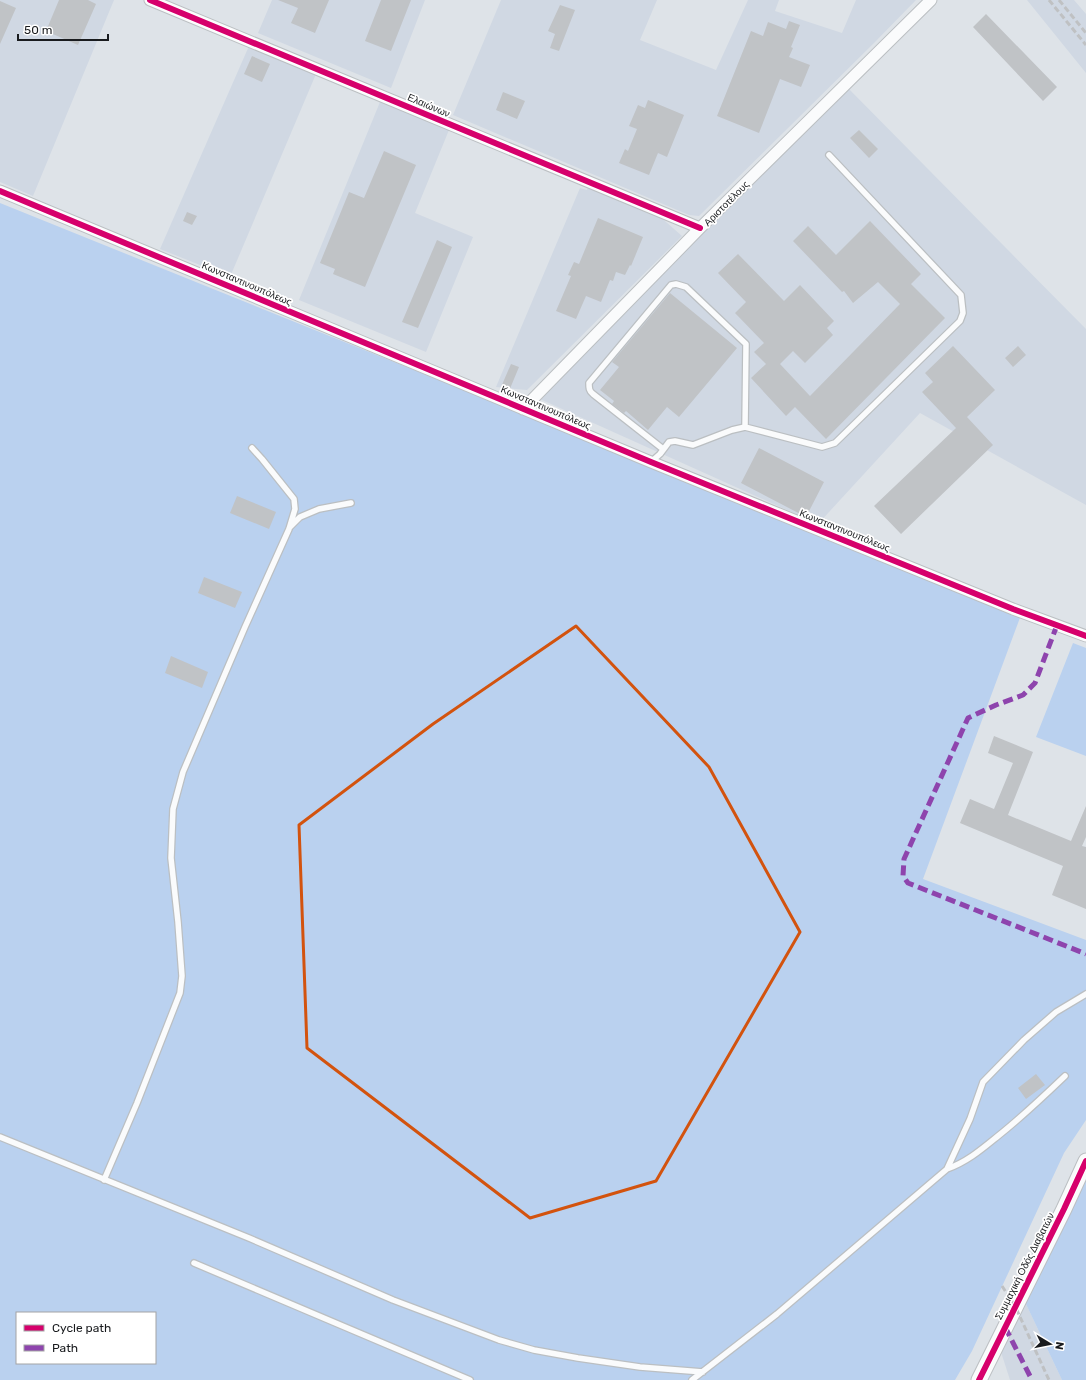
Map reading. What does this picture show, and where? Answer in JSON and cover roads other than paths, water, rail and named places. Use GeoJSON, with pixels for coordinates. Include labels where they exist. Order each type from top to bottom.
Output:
{"type":"FeatureCollection","features":[{"type":"Feature","properties":{"kind":"street","name":"Ελαιώνων"},"geometry":{"type":"LineString","coordinates":[[150,0],[700,228]]}},
{"type":"Feature","properties":{"kind":"street","name":"Αριστοτέλους"},"geometry":{"type":"LineString","coordinates":[[523,408],[700,228],[931,0]]}},
{"type":"Feature","properties":{"kind":"street","name":"Κωνσταντινουπόλεως"},"geometry":{"type":"LineString","coordinates":[[0,191],[651,462],[1014,609],[1086,636]]}},
{"type":"Feature","properties":{"kind":"street","name":"Συμμαχική Οδός Διαβατών"},"geometry":{"type":"LineString","coordinates":[[979,1380],[1064,1209],[1086,1161]]}},
{"type":"Feature","properties":{"kind":"lane"},"geometry":{"type":"LineString","coordinates":[[651,462],[669,442],[676,441],[693,445],[732,430],[746,427],[822,447],[835,443],[960,321],[963,313],[961,295],[829,155]]}},
{"type":"Feature","properties":{"kind":"lane"},"geometry":{"type":"LineString","coordinates":[[663,449],[590,392],[589,382],[671,285],[676,284],[686,287],[746,344],[746,427]]}},
{"type":"Feature","properties":{"kind":"lane"},"geometry":{"type":"LineString","coordinates":[[104,1180],[137,1103],[180,993],[181,968],[171,858],[173,809],[182,772],[289,529],[294,509],[294,499],[252,448]]}},
{"type":"Feature","properties":{"kind":"lane"},"geometry":{"type":"LineString","coordinates":[[289,529],[300,517],[319,509],[351,503]]}},
{"type":"Feature","properties":{"kind":"lane"},"geometry":{"type":"LineString","coordinates":[[947,1170],[970,1119],[983,1082],[1024,1040],[1056,1012],[1086,994]]}},
{"type":"Feature","properties":{"kind":"lane"},"geometry":{"type":"LineString","coordinates":[[692,1380],[777,1314],[947,1170],[970,1158],[1023,1116],[1065,1076]]}},
{"type":"Feature","properties":{"kind":"lane"},"geometry":{"type":"LineString","coordinates":[[0,1137],[249,1238],[393,1300],[500,1340],[534,1350],[578,1358],[640,1367],[703,1372]]}},
{"type":"Feature","properties":{"kind":"lane"},"geometry":{"type":"LineString","coordinates":[[194,1263],[470,1380]]}},
{"type":"Feature","properties":{"kind":"railway"},"geometry":{"type":"LineString","coordinates":[[1049,0],[1086,45]]}},
{"type":"Feature","properties":{"kind":"railway"},"geometry":{"type":"LineString","coordinates":[[1059,0],[1086,33]]}},
{"type":"Feature","properties":{"kind":"railway"},"geometry":{"type":"LineString","coordinates":[[1002,1286],[1015,1306],[1049,1380]]}}]}
